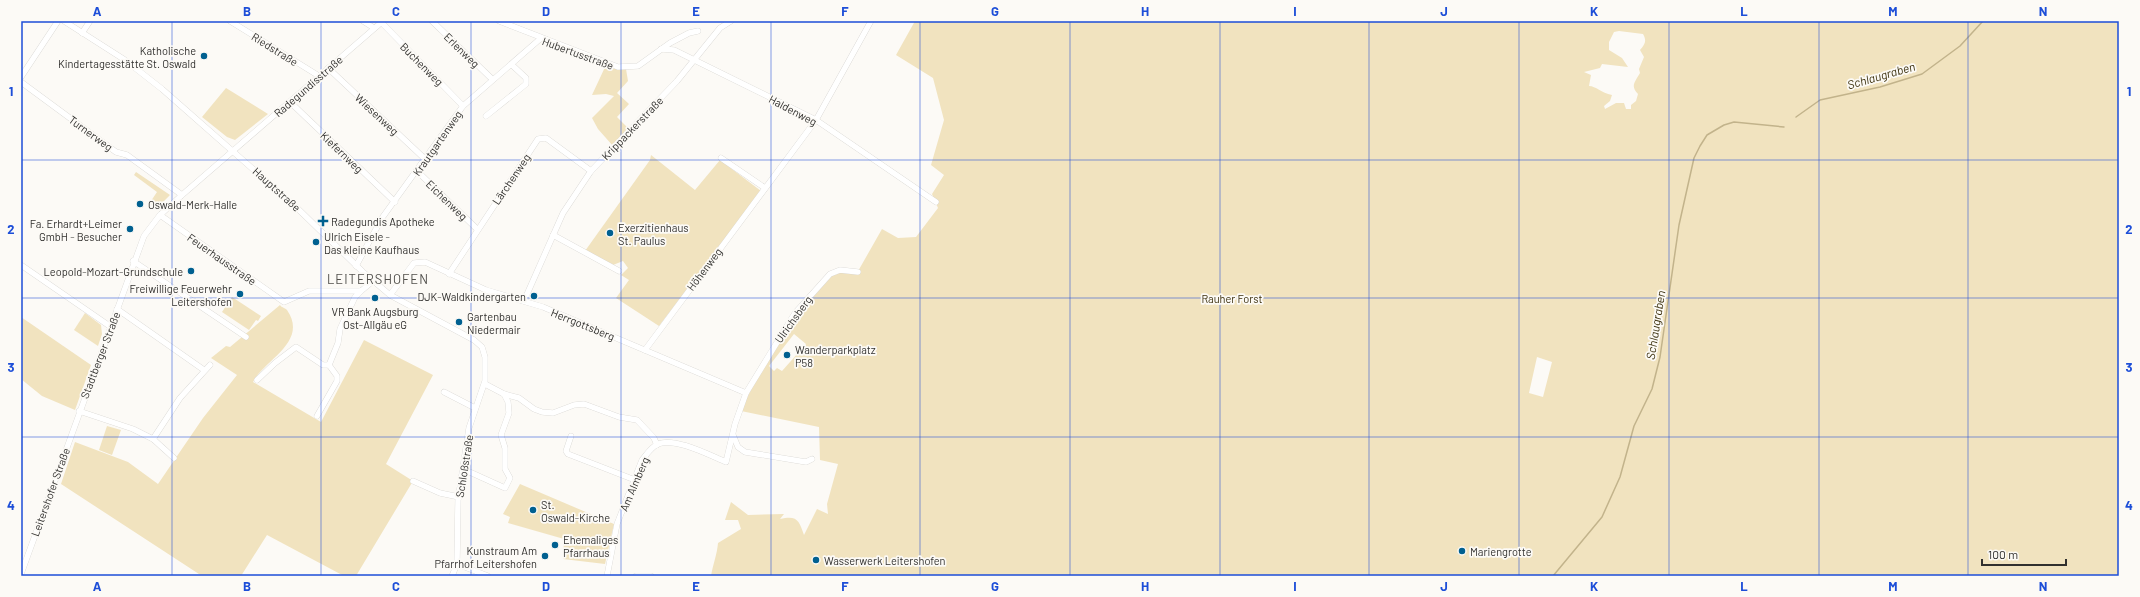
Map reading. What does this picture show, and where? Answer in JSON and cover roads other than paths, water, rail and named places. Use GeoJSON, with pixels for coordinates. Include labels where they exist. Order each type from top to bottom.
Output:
{"type":"FeatureCollection","features":[{"type":"Feature","properties":{"kind":"street"},"geometry":{"type":"LineString","coordinates":[[21,77],[58,21]]}},
{"type":"Feature","properties":{"kind":"street","name":"Hauptstraße"},"geometry":{"type":"LineString","coordinates":[[64,21],[138,70],[233,150],[296,207],[356,266],[390,295],[474,340],[482,347],[485,357]]}},
{"type":"Feature","properties":{"kind":"street"},"geometry":{"type":"LineString","coordinates":[[82,33],[90,21]]}},
{"type":"Feature","properties":{"kind":"street","name":"Riedstraße"},"geometry":{"type":"LineString","coordinates":[[230,21],[319,76]]}},
{"type":"Feature","properties":{"kind":"street"},"geometry":{"type":"LineString","coordinates":[[363,21],[374,28]]}},
{"type":"Feature","properties":{"kind":"street","name":"Erlenweg"},"geometry":{"type":"LineString","coordinates":[[432,21],[492,79]]}},
{"type":"Feature","properties":{"kind":"street","name":"Hubertusstraße"},"geometry":{"type":"LineString","coordinates":[[499,21],[540,39],[618,68],[638,66],[661,49],[681,37],[698,31]]}},
{"type":"Feature","properties":{"kind":"street","name":"Krippackerstraße"},"geometry":{"type":"LineString","coordinates":[[524,301],[553,234],[564,213],[591,171],[677,81],[720,28],[731,21]]}},
{"type":"Feature","properties":{"kind":"street","name":"Höhenweg"},"geometry":{"type":"LineString","coordinates":[[645,350],[816,120],[870,21]]}},
{"type":"Feature","properties":{"kind":"street","name":"Radegundisstraße"},"geometry":{"type":"LineString","coordinates":[[233,150],[382,22]]}},
{"type":"Feature","properties":{"kind":"street","name":"Buchenweg"},"geometry":{"type":"LineString","coordinates":[[382,22],[463,106]]}},
{"type":"Feature","properties":{"kind":"street","name":"Krautgartenweg"},"geometry":{"type":"LineString","coordinates":[[356,266],[376,228],[463,106],[492,79],[512,65],[540,39]]}},
{"type":"Feature","properties":{"kind":"street","name":"Haldenweg"},"geometry":{"type":"LineString","coordinates":[[661,49],[674,50],[816,120],[936,202]]}},
{"type":"Feature","properties":{"kind":"street"},"geometry":{"type":"LineString","coordinates":[[486,116],[526,84],[526,78],[512,65]]}},
{"type":"Feature","properties":{"kind":"street","name":"Wiesenweg"},"geometry":{"type":"LineString","coordinates":[[328,68],[425,159]]}},
{"type":"Feature","properties":{"kind":"street","name":"Turnerweg"},"geometry":{"type":"LineString","coordinates":[[21,82],[116,152],[127,155],[182,195]]}},
{"type":"Feature","properties":{"kind":"street","name":"Kiefernweg"},"geometry":{"type":"LineString","coordinates":[[290,102],[395,202]]}},
{"type":"Feature","properties":{"kind":"street","name":"Lärchenweg"},"geometry":{"type":"LineString","coordinates":[[449,274],[477,229],[538,138],[546,138],[591,171]]}},
{"type":"Feature","properties":{"kind":"street","name":"Stadtberger Straße"},"geometry":{"type":"LineString","coordinates":[[79,411],[111,327],[133,262],[144,236],[160,215],[233,150]]}},
{"type":"Feature","properties":{"kind":"street"},"geometry":{"type":"LineString","coordinates":[[721,158],[765,188]]}},
{"type":"Feature","properties":{"kind":"street","name":"Eichenweg"},"geometry":{"type":"LineString","coordinates":[[417,171],[477,229]]}},
{"type":"Feature","properties":{"kind":"street","name":"Feuerhausstraße"},"geometry":{"type":"LineString","coordinates":[[160,215],[284,302],[309,291],[361,291]]}},
{"type":"Feature","properties":{"kind":"street"},"geometry":{"type":"LineString","coordinates":[[553,234],[619,271]]}},
{"type":"Feature","properties":{"kind":"street"},"geometry":{"type":"LineString","coordinates":[[133,262],[246,337]]}},
{"type":"Feature","properties":{"kind":"street","name":"Herrgottsberg"},"geometry":{"type":"LineString","coordinates":[[390,295],[414,263],[425,262],[486,290],[524,301],[746,393]]}},
{"type":"Feature","properties":{"kind":"street"},"geometry":{"type":"LineString","coordinates":[[21,265],[111,327]]}},
{"type":"Feature","properties":{"kind":"street","name":"Ulrichsberg"},"geometry":{"type":"LineString","coordinates":[[746,393],[795,313],[822,283],[835,272],[858,272]]}},
{"type":"Feature","properties":{"kind":"street"},"geometry":{"type":"LineString","coordinates":[[329,365],[338,343],[340,328],[355,297],[373,281]]}},
{"type":"Feature","properties":{"kind":"street"},"geometry":{"type":"LineString","coordinates":[[117,309],[204,370]]}},
{"type":"Feature","properties":{"kind":"street"},"geometry":{"type":"LineString","coordinates":[[257,380],[275,363],[296,348],[323,365],[329,365]]}},
{"type":"Feature","properties":{"kind":"street","name":"Schloßstraße"},"geometry":{"type":"LineString","coordinates":[[452,576],[457,564],[456,523],[469,428],[485,384],[485,357]]}},
{"type":"Feature","properties":{"kind":"street"},"geometry":{"type":"LineString","coordinates":[[153,439],[180,398],[210,365]]}},
{"type":"Feature","properties":{"kind":"street"},"geometry":{"type":"LineString","coordinates":[[317,416],[337,381],[337,376],[329,365]]}},
{"type":"Feature","properties":{"kind":"street"},"geometry":{"type":"LineString","coordinates":[[485,384],[504,394],[519,398],[534,409],[542,412],[553,413],[574,405],[584,404],[619,417],[637,420],[654,438],[657,445]]}},
{"type":"Feature","properties":{"kind":"street"},"geometry":{"type":"LineString","coordinates":[[444,392],[475,408]]}},
{"type":"Feature","properties":{"kind":"street"},"geometry":{"type":"LineString","coordinates":[[746,393],[732,435],[738,447],[745,452],[806,462],[812,459]]}},
{"type":"Feature","properties":{"kind":"street"},"geometry":{"type":"LineString","coordinates":[[463,469],[505,488],[510,478],[504,469],[505,448],[501,435],[509,413],[508,402],[504,394]]}},
{"type":"Feature","properties":{"kind":"street"},"geometry":{"type":"LineString","coordinates":[[79,411],[133,429],[153,439],[174,458]]}},
{"type":"Feature","properties":{"kind":"street","name":"Leitershofer Straße"},"geometry":{"type":"LineString","coordinates":[[21,574],[79,411]]}},
{"type":"Feature","properties":{"kind":"street","name":"Am Almberg"},"geometry":{"type":"LineString","coordinates":[[607,576],[618,524],[642,460],[657,445],[672,442],[726,462],[732,435]]}},
{"type":"Feature","properties":{"kind":"street"},"geometry":{"type":"LineString","coordinates":[[571,436],[566,451],[568,454],[635,480]]}},
{"type":"Feature","properties":{"kind":"street"},"geometry":{"type":"LineString","coordinates":[[413,480],[440,494],[459,497]]}},
{"type":"Feature","properties":{"kind":"street"},"geometry":{"type":"LineString","coordinates":[[457,564],[488,576]]}},
{"type":"Feature","properties":{"kind":"street"},"geometry":{"type":"LineString","coordinates":[[636,576],[651,576]]}},
{"type":"Feature","properties":{"kind":"waterway","name":"Schlaugraben"},"geometry":{"type":"LineString","coordinates":[[1796,117],[1820,100],[1880,87],[1922,74],[1960,46],[1983,21]]}},
{"type":"Feature","properties":{"kind":"waterway","name":"Schlaugraben"},"geometry":{"type":"LineString","coordinates":[[1553,576],[1602,517],[1620,477],[1634,426],[1652,389],[1660,357],[1679,225],[1694,158],[1700,146],[1707,135],[1724,125],[1734,122],[1784,127]]}},
{"type":"Feature","properties":{"kind":"place","name":"Katholische Kindertagesstätte St. Oswald"},"geometry":{"type":"Point","coordinates":[204,56]}},
{"type":"Feature","properties":{"kind":"place","name":"Oswald-Merk-Halle"},"geometry":{"type":"Point","coordinates":[140,204]}},
{"type":"Feature","properties":{"kind":"place","name":"Radegundis Apotheke"},"geometry":{"type":"Point","coordinates":[323,221]}},
{"type":"Feature","properties":{"kind":"place","name":"Fa. Erhardt+Leimer GmbH - Besucher"},"geometry":{"type":"Point","coordinates":[130,229]}},
{"type":"Feature","properties":{"kind":"place","name":"Exerzitienhaus St. Paulus"},"geometry":{"type":"Point","coordinates":[610,233]}},
{"type":"Feature","properties":{"kind":"place","name":"Ulrich Eisele - Das kleine Kaufhaus"},"geometry":{"type":"Point","coordinates":[316,242]}},
{"type":"Feature","properties":{"kind":"place","name":"Leopold-Mozart-Grundschule"},"geometry":{"type":"Point","coordinates":[191,271]}},
{"type":"Feature","properties":{"kind":"place","name":"Freiwillige Feuerwehr Leitershofen"},"geometry":{"type":"Point","coordinates":[240,294]}},
{"type":"Feature","properties":{"kind":"place","name":"DJK-Waldkindergarten"},"geometry":{"type":"Point","coordinates":[534,296]}},
{"type":"Feature","properties":{"kind":"place","name":"VR Bank Augsburg Ost-Allgäu eG"},"geometry":{"type":"Point","coordinates":[375,298]}},
{"type":"Feature","properties":{"kind":"place","name":"Gartenbau Niedermair"},"geometry":{"type":"Point","coordinates":[459,322]}},
{"type":"Feature","properties":{"kind":"place","name":"Wanderparkplatz P58"},"geometry":{"type":"Point","coordinates":[787,355]}},
{"type":"Feature","properties":{"kind":"place","name":"St. Oswald-Kirche"},"geometry":{"type":"Point","coordinates":[533,510]}},
{"type":"Feature","properties":{"kind":"place","name":"Ehemaliges Pfarrhaus"},"geometry":{"type":"Point","coordinates":[555,545]}},
{"type":"Feature","properties":{"kind":"place","name":"Mariengrotte"},"geometry":{"type":"Point","coordinates":[1462,551]}},
{"type":"Feature","properties":{"kind":"place","name":"Kunstraum Am Pfarrhof Leitershofen"},"geometry":{"type":"Point","coordinates":[545,556]}},
{"type":"Feature","properties":{"kind":"place","name":"Wasserwerk Leitershofen"},"geometry":{"type":"Point","coordinates":[816,560]}},
{"type":"Feature","properties":{"kind":"district","name":"LEITERSHOFEN"},"geometry":{"type":"Point","coordinates":[378,279]}},
{"type":"Feature","properties":{"kind":"park label","name":"Rauher Forst"},"geometry":{"type":"Point","coordinates":[1232,298]}}]}
